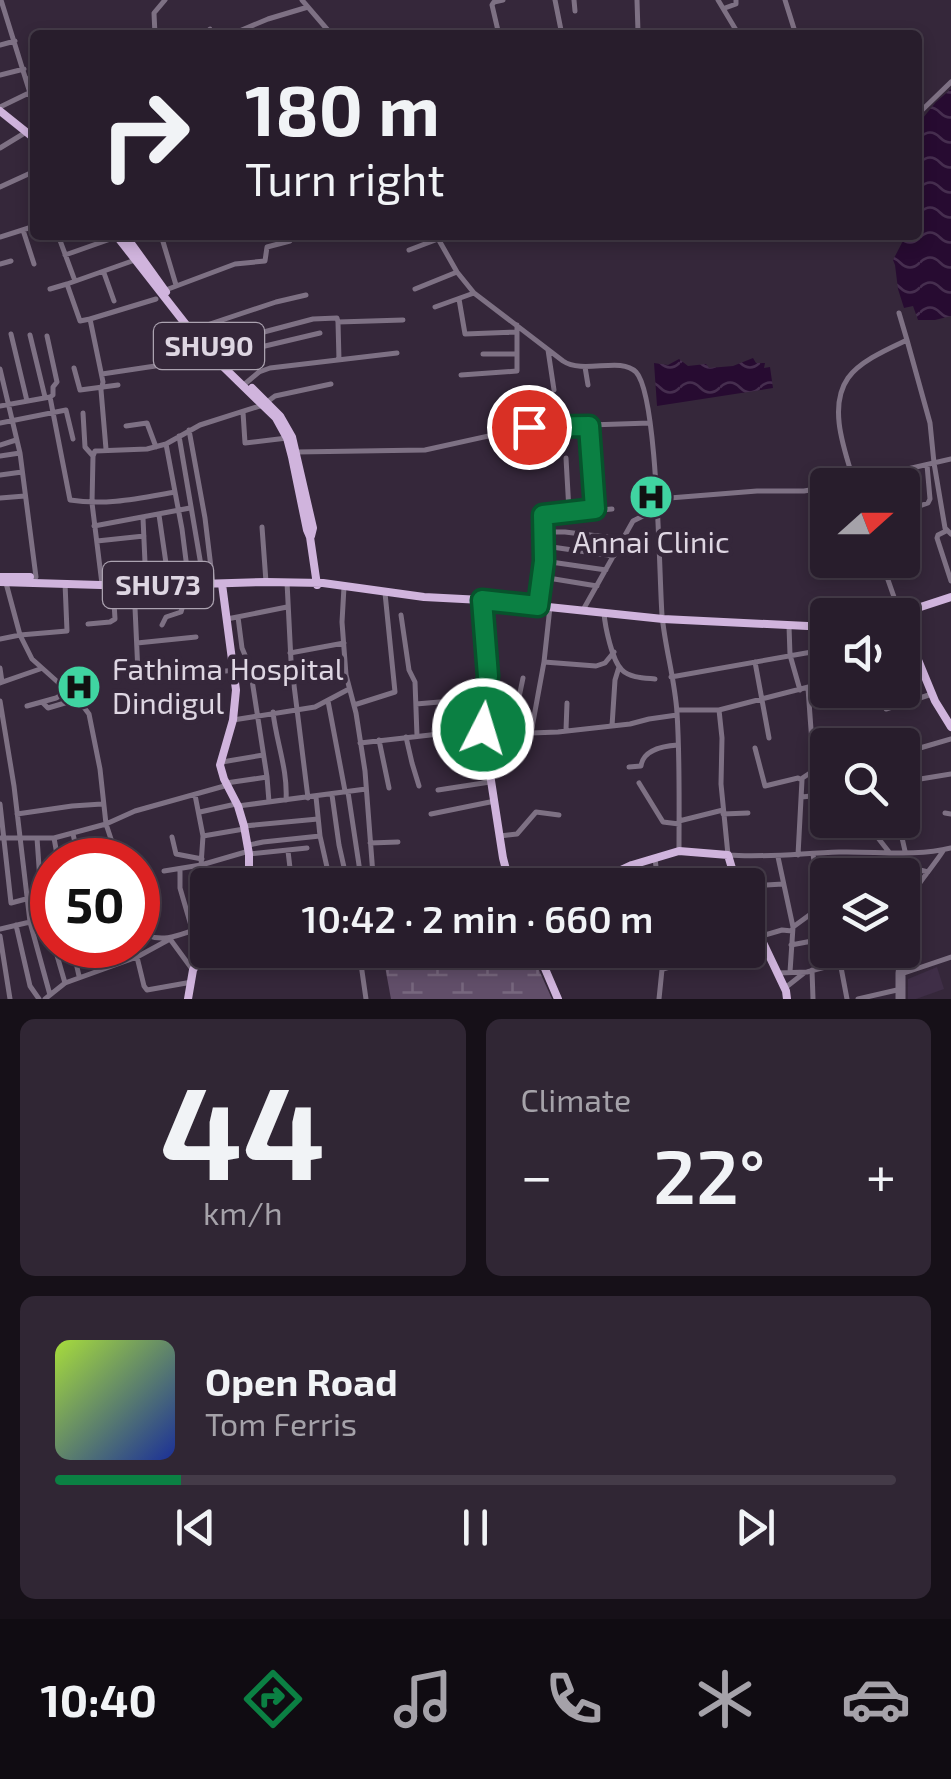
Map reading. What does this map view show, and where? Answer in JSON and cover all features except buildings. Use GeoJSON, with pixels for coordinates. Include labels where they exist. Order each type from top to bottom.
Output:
{"type":"FeatureCollection","features":[{"type":"Feature","properties":{"kind":"main road"},"geometry":{"type":"LineString","coordinates":[[0,112],[30,139]]}},
{"type":"Feature","properties":{"kind":"main road"},"geometry":{"type":"LineString","coordinates":[[0,112],[30,139]]}},
{"type":"Feature","properties":{"kind":"main road","name":"SHU90"},"geometry":{"type":"LineString","coordinates":[[124,240],[160,294],[207,348],[286,424],[313,528],[310,537],[318,579]]}},
{"type":"Feature","properties":{"kind":"main road"},"geometry":{"type":"LineString","coordinates":[[160,294],[276,418],[287,438],[310,537]]}},
{"type":"Feature","properties":{"kind":"main road"},"geometry":{"type":"LineString","coordinates":[[266,579],[304,579],[313,574],[318,579]]}},
{"type":"Feature","properties":{"kind":"main road"},"geometry":{"type":"LineString","coordinates":[[2,581],[36,578],[146,584]]}},
{"type":"Feature","properties":{"kind":"main road","name":"SHU73"},"geometry":{"type":"LineString","coordinates":[[2,581],[134,586],[318,579],[344,587],[424,598],[482,600],[662,619],[810,627]]}},
{"type":"Feature","properties":{"kind":"main road"},"geometry":{"type":"LineString","coordinates":[[211,582],[227,619],[236,690],[233,720],[220,763],[244,828],[249,868]]}},
{"type":"Feature","properties":{"kind":"main road"},"geometry":{"type":"LineString","coordinates":[[920,609],[951,597]]}},
{"type":"Feature","properties":{"kind":"main road"},"geometry":{"type":"LineString","coordinates":[[482,600],[488,676],[483,729],[507,868]]}},
{"type":"Feature","properties":{"kind":"main road"},"geometry":{"type":"LineString","coordinates":[[920,668],[951,727]]}},
{"type":"Feature","properties":{"kind":"main road"},"geometry":{"type":"LineString","coordinates":[[632,868],[679,851],[728,855],[732,868]]}},
{"type":"Feature","properties":{"kind":"main road"},"geometry":{"type":"LineString","coordinates":[[765,950],[787,999]]}},
{"type":"Feature","properties":{"kind":"main road"},"geometry":{"type":"LineString","coordinates":[[545,968],[558,999]]}},
{"type":"Feature","properties":{"kind":"main road"},"geometry":{"type":"LineString","coordinates":[[188,999],[193,970]]}},
{"type":"Feature","properties":{"kind":"street"},"geometry":{"type":"LineString","coordinates":[[155,30],[154,13],[165,0]]}},
{"type":"Feature","properties":{"kind":"street"},"geometry":{"type":"LineString","coordinates":[[302,0],[328,30]]}},
{"type":"Feature","properties":{"kind":"street"},"geometry":{"type":"LineString","coordinates":[[498,30],[492,5],[503,0]]}},
{"type":"Feature","properties":{"kind":"street"},"geometry":{"type":"LineString","coordinates":[[555,0],[561,30]]}},
{"type":"Feature","properties":{"kind":"street"},"geometry":{"type":"LineString","coordinates":[[574,0],[575,11]]}},
{"type":"Feature","properties":{"kind":"street"},"geometry":{"type":"LineString","coordinates":[[637,0],[638,30]]}},
{"type":"Feature","properties":{"kind":"street"},"geometry":{"type":"LineString","coordinates":[[718,0],[736,30]]}},
{"type":"Feature","properties":{"kind":"street"},"geometry":{"type":"LineString","coordinates":[[725,8],[736,4],[736,0]]}},
{"type":"Feature","properties":{"kind":"street"},"geometry":{"type":"LineString","coordinates":[[785,0],[794,30]]}},
{"type":"Feature","properties":{"kind":"street"},"geometry":{"type":"LineString","coordinates":[[1,1],[24,69],[30,76]]}},
{"type":"Feature","properties":{"kind":"street"},"geometry":{"type":"LineString","coordinates":[[242,30],[308,7]]}},
{"type":"Feature","properties":{"kind":"street"},"geometry":{"type":"LineString","coordinates":[[0,45],[14,41]]}},
{"type":"Feature","properties":{"kind":"street"},"geometry":{"type":"LineString","coordinates":[[0,76],[24,69]]}},
{"type":"Feature","properties":{"kind":"street"},"geometry":{"type":"LineString","coordinates":[[922,110],[951,82]]}},
{"type":"Feature","properties":{"kind":"street"},"geometry":{"type":"LineString","coordinates":[[0,112],[30,93]]}},
{"type":"Feature","properties":{"kind":"street"},"geometry":{"type":"LineString","coordinates":[[0,148],[23,134]]}},
{"type":"Feature","properties":{"kind":"street"},"geometry":{"type":"LineString","coordinates":[[0,187],[30,174]]}},
{"type":"Feature","properties":{"kind":"street"},"geometry":{"type":"LineString","coordinates":[[0,236],[30,228]]}},
{"type":"Feature","properties":{"kind":"street"},"geometry":{"type":"LineString","coordinates":[[23,230],[34,264]]}},
{"type":"Feature","properties":{"kind":"street"},"geometry":{"type":"LineString","coordinates":[[60,240],[76,281]]}},
{"type":"Feature","properties":{"kind":"street"},"geometry":{"type":"LineString","coordinates":[[66,255],[106,240]]}},
{"type":"Feature","properties":{"kind":"street"},"geometry":{"type":"LineString","coordinates":[[162,240],[176,285]]}},
{"type":"Feature","properties":{"kind":"street"},"geometry":{"type":"LineString","coordinates":[[68,284],[82,322],[235,264],[266,260],[267,247],[290,240]]}},
{"type":"Feature","properties":{"kind":"street"},"geometry":{"type":"LineString","coordinates":[[409,250],[431,240]]}},
{"type":"Feature","properties":{"kind":"street"},"geometry":{"type":"LineString","coordinates":[[439,240],[474,293],[517,329],[573,367],[626,367],[636,372],[644,390],[657,499],[662,619],[677,712],[679,851]]}},
{"type":"Feature","properties":{"kind":"street"},"geometry":{"type":"LineString","coordinates":[[50,289],[139,258]]}},
{"type":"Feature","properties":{"kind":"street"},"geometry":{"type":"LineString","coordinates":[[0,264],[12,261]]}},
{"type":"Feature","properties":{"kind":"street"},"geometry":{"type":"LineString","coordinates":[[104,272],[114,301]]}},
{"type":"Feature","properties":{"kind":"street"},"geometry":{"type":"LineString","coordinates":[[415,289],[457,272]]}},
{"type":"Feature","properties":{"kind":"street"},"geometry":{"type":"LineString","coordinates":[[434,307],[474,293]]}},
{"type":"Feature","properties":{"kind":"street"},"geometry":{"type":"LineString","coordinates":[[194,329],[306,295]]}},
{"type":"Feature","properties":{"kind":"street"},"geometry":{"type":"LineString","coordinates":[[459,299],[465,334],[517,329]]}},
{"type":"Feature","properties":{"kind":"street"},"geometry":{"type":"LineString","coordinates":[[899,313],[930,423],[930,499],[920,505]]}},
{"type":"Feature","properties":{"kind":"street"},"geometry":{"type":"LineString","coordinates":[[102,374],[162,365],[207,348],[313,319],[334,317],[338,322],[339,360]]}},
{"type":"Feature","properties":{"kind":"street"},"geometry":{"type":"LineString","coordinates":[[90,320],[102,374],[106,449]]}},
{"type":"Feature","properties":{"kind":"street"},"geometry":{"type":"LineString","coordinates":[[338,322],[404,320]]}},
{"type":"Feature","properties":{"kind":"street"},"geometry":{"type":"LineString","coordinates":[[461,376],[516,371],[517,329]]}},
{"type":"Feature","properties":{"kind":"street"},"geometry":{"type":"LineString","coordinates":[[219,356],[320,333]]}},
{"type":"Feature","properties":{"kind":"street"},"geometry":{"type":"LineString","coordinates":[[12,334],[27,401]]}},
{"type":"Feature","properties":{"kind":"street"},"geometry":{"type":"LineString","coordinates":[[30,335],[52,412],[69,499],[119,502],[175,492]]}},
{"type":"Feature","properties":{"kind":"street"},"geometry":{"type":"LineString","coordinates":[[0,406],[53,394],[57,382],[47,336]]}},
{"type":"Feature","properties":{"kind":"street"},"geometry":{"type":"LineString","coordinates":[[851,468],[838,406],[842,390],[858,367],[907,340]]}},
{"type":"Feature","properties":{"kind":"street"},"geometry":{"type":"LineString","coordinates":[[548,350],[554,390]]}},
{"type":"Feature","properties":{"kind":"street"},"geometry":{"type":"LineString","coordinates":[[246,383],[270,368],[398,353]]}},
{"type":"Feature","properties":{"kind":"street"},"geometry":{"type":"LineString","coordinates":[[482,354],[517,354]]}},
{"type":"Feature","properties":{"kind":"street"},"geometry":{"type":"LineString","coordinates":[[585,367],[588,385]]}},
{"type":"Feature","properties":{"kind":"street"},"geometry":{"type":"LineString","coordinates":[[74,368],[80,390],[118,385]]}},
{"type":"Feature","properties":{"kind":"street"},"geometry":{"type":"LineString","coordinates":[[0,369],[20,453],[36,578]]}},
{"type":"Feature","properties":{"kind":"street"},"geometry":{"type":"LineString","coordinates":[[102,582],[92,503],[95,451],[156,447],[211,420],[242,412],[275,396],[331,384]]}},
{"type":"Feature","properties":{"kind":"street"},"geometry":{"type":"LineString","coordinates":[[0,423],[67,410],[73,439]]}},
{"type":"Feature","properties":{"kind":"street"},"geometry":{"type":"LineString","coordinates":[[242,412],[245,444],[287,438]]}},
{"type":"Feature","properties":{"kind":"street"},"geometry":{"type":"LineString","coordinates":[[82,413],[85,444],[93,456]]}},
{"type":"Feature","properties":{"kind":"street"},"geometry":{"type":"LineString","coordinates":[[126,426],[147,423],[156,447]]}},
{"type":"Feature","properties":{"kind":"street"},"geometry":{"type":"LineString","coordinates":[[296,452],[425,450],[529,427],[650,423]]}},
{"type":"Feature","properties":{"kind":"street"},"geometry":{"type":"LineString","coordinates":[[589,426],[595,509]]}},
{"type":"Feature","properties":{"kind":"street"},"geometry":{"type":"LineString","coordinates":[[189,430],[205,518],[211,582]]}},
{"type":"Feature","properties":{"kind":"street"},"geometry":{"type":"LineString","coordinates":[[179,436],[191,508],[211,582]]}},
{"type":"Feature","properties":{"kind":"street"},"geometry":{"type":"LineString","coordinates":[[0,444],[17,440]]}},
{"type":"Feature","properties":{"kind":"street"},"geometry":{"type":"LineString","coordinates":[[162,625],[166,617],[181,612],[186,582],[166,444]]}},
{"type":"Feature","properties":{"kind":"street"},"geometry":{"type":"LineString","coordinates":[[0,456],[20,453]]}},
{"type":"Feature","properties":{"kind":"street"},"geometry":{"type":"LineString","coordinates":[[566,458],[569,511]]}},
{"type":"Feature","properties":{"kind":"street"},"geometry":{"type":"LineString","coordinates":[[915,468],[951,459]]}},
{"type":"Feature","properties":{"kind":"street"},"geometry":{"type":"LineString","coordinates":[[930,464],[949,532],[937,538],[951,581]]}},
{"type":"Feature","properties":{"kind":"street"},"geometry":{"type":"LineString","coordinates":[[0,475],[22,472]]}},
{"type":"Feature","properties":{"kind":"street"},"geometry":{"type":"LineString","coordinates":[[657,499],[810,490]]}},
{"type":"Feature","properties":{"kind":"street"},"geometry":{"type":"LineString","coordinates":[[0,498],[26,496]]}},
{"type":"Feature","properties":{"kind":"street"},"geometry":{"type":"LineString","coordinates":[[94,526],[191,508]]}},
{"type":"Feature","properties":{"kind":"street"},"geometry":{"type":"LineString","coordinates":[[538,606],[545,546],[543,515],[612,508]]}},
{"type":"Feature","properties":{"kind":"street"},"geometry":{"type":"LineString","coordinates":[[584,610],[636,518],[657,508]]}},
{"type":"Feature","properties":{"kind":"street"},"geometry":{"type":"LineString","coordinates":[[159,515],[168,577]]}},
{"type":"Feature","properties":{"kind":"street"},"geometry":{"type":"LineString","coordinates":[[142,518],[146,584]]}},
{"type":"Feature","properties":{"kind":"street"},"geometry":{"type":"LineString","coordinates":[[262,527],[266,579]]}},
{"type":"Feature","properties":{"kind":"street"},"geometry":{"type":"LineString","coordinates":[[544,532],[623,539]]}},
{"type":"Feature","properties":{"kind":"street"},"geometry":{"type":"LineString","coordinates":[[97,541],[144,536]]}},
{"type":"Feature","properties":{"kind":"street"},"geometry":{"type":"LineString","coordinates":[[545,546],[614,556]]}},
{"type":"Feature","properties":{"kind":"street"},"geometry":{"type":"LineString","coordinates":[[544,561],[606,570]]}},
{"type":"Feature","properties":{"kind":"street"},"geometry":{"type":"LineString","coordinates":[[542,578],[597,586]]}},
{"type":"Feature","properties":{"kind":"street"},"geometry":{"type":"LineString","coordinates":[[2,581],[32,659],[89,714],[111,838]]}},
{"type":"Feature","properties":{"kind":"street"},"geometry":{"type":"LineString","coordinates":[[287,582],[290,652],[308,798]]}},
{"type":"Feature","properties":{"kind":"street"},"geometry":{"type":"LineString","coordinates":[[0,639],[68,630],[65,583]]}},
{"type":"Feature","properties":{"kind":"street"},"geometry":{"type":"LineString","coordinates":[[88,624],[115,619],[113,585]]}},
{"type":"Feature","properties":{"kind":"street"},"geometry":{"type":"LineString","coordinates":[[134,586],[138,673],[142,680],[292,664]]}},
{"type":"Feature","properties":{"kind":"street"},"geometry":{"type":"LineString","coordinates":[[344,587],[344,643],[366,789],[372,868]]}},
{"type":"Feature","properties":{"kind":"street"},"geometry":{"type":"LineString","coordinates":[[354,705],[394,693],[385,592]]}},
{"type":"Feature","properties":{"kind":"street"},"geometry":{"type":"LineString","coordinates":[[227,619],[287,607]]}},
{"type":"Feature","properties":{"kind":"street"},"geometry":{"type":"LineString","coordinates":[[531,733],[550,607]]}},
{"type":"Feature","properties":{"kind":"street"},"geometry":{"type":"LineString","coordinates":[[604,612],[619,667],[612,726]]}},
{"type":"Feature","properties":{"kind":"street"},"geometry":{"type":"LineString","coordinates":[[401,615],[414,682],[417,736]]}},
{"type":"Feature","properties":{"kind":"street"},"geometry":{"type":"LineString","coordinates":[[238,617],[242,648],[250,667],[269,802]]}},
{"type":"Feature","properties":{"kind":"street"},"geometry":{"type":"LineString","coordinates":[[789,626],[790,655],[804,689],[810,740]]}},
{"type":"Feature","properties":{"kind":"street"},"geometry":{"type":"LineString","coordinates":[[137,642],[196,637]]}},
{"type":"Feature","properties":{"kind":"street"},"geometry":{"type":"LineString","coordinates":[[290,652],[344,643]]}},
{"type":"Feature","properties":{"kind":"street"},"geometry":{"type":"LineString","coordinates":[[544,662],[596,666],[607,662],[614,652]]}},
{"type":"Feature","properties":{"kind":"street"},"geometry":{"type":"LineString","coordinates":[[671,676],[810,652]]}},
{"type":"Feature","properties":{"kind":"street"},"geometry":{"type":"LineString","coordinates":[[754,662],[770,738]]}},
{"type":"Feature","properties":{"kind":"street"},"geometry":{"type":"LineString","coordinates":[[619,667],[631,675],[655,679]]}},
{"type":"Feature","properties":{"kind":"street"},"geometry":{"type":"LineString","coordinates":[[0,668],[1,682],[40,669]]}},
{"type":"Feature","properties":{"kind":"street"},"geometry":{"type":"LineString","coordinates":[[394,673],[409,670]]}},
{"type":"Feature","properties":{"kind":"street"},"geometry":{"type":"LineString","coordinates":[[512,731],[523,678]]}},
{"type":"Feature","properties":{"kind":"street"},"geometry":{"type":"LineString","coordinates":[[360,743],[483,729],[531,733],[612,726],[677,712],[720,710],[810,687]]}},
{"type":"Feature","properties":{"kind":"street"},"geometry":{"type":"LineString","coordinates":[[233,720],[315,707],[349,689]]}},
{"type":"Feature","properties":{"kind":"street"},"geometry":{"type":"LineString","coordinates":[[27,706],[67,692]]}},
{"type":"Feature","properties":{"kind":"street"},"geometry":{"type":"LineString","coordinates":[[886,709],[932,694]]}},
{"type":"Feature","properties":{"kind":"street"},"geometry":{"type":"LineString","coordinates":[[42,703],[48,708],[77,699]]}},
{"type":"Feature","properties":{"kind":"street"},"geometry":{"type":"LineString","coordinates":[[0,700],[30,922],[0,932],[3,974],[10,999]]}},
{"type":"Feature","properties":{"kind":"street"},"geometry":{"type":"LineString","coordinates":[[416,704],[464,700],[484,704]]}},
{"type":"Feature","properties":{"kind":"street"},"geometry":{"type":"LineString","coordinates":[[328,701],[361,868]]}},
{"type":"Feature","properties":{"kind":"street"},"geometry":{"type":"LineString","coordinates":[[566,730],[567,703]]}},
{"type":"Feature","properties":{"kind":"street"},"geometry":{"type":"LineString","coordinates":[[720,710],[728,855],[778,857],[947,849]]}},
{"type":"Feature","properties":{"kind":"street"},"geometry":{"type":"LineString","coordinates":[[273,712],[286,800]]}},
{"type":"Feature","properties":{"kind":"street"},"geometry":{"type":"LineString","coordinates":[[406,737],[420,786]]}},
{"type":"Feature","properties":{"kind":"street"},"geometry":{"type":"LineString","coordinates":[[920,748],[951,739]]}},
{"type":"Feature","properties":{"kind":"street"},"geometry":{"type":"LineString","coordinates":[[379,740],[388,788]]}},
{"type":"Feature","properties":{"kind":"street"},"geometry":{"type":"LineString","coordinates":[[629,768],[640,766],[649,752],[678,745]]}},
{"type":"Feature","properties":{"kind":"street"},"geometry":{"type":"LineString","coordinates":[[755,748],[765,786],[801,779],[810,773]]}},
{"type":"Feature","properties":{"kind":"street"},"geometry":{"type":"LineString","coordinates":[[220,763],[263,755]]}},
{"type":"Feature","properties":{"kind":"street"},"geometry":{"type":"LineString","coordinates":[[920,779],[951,774]]}},
{"type":"Feature","properties":{"kind":"street"},"geometry":{"type":"LineString","coordinates":[[54,838],[227,784],[267,777]]}},
{"type":"Feature","properties":{"kind":"street"},"geometry":{"type":"LineString","coordinates":[[798,855],[801,779]]}},
{"type":"Feature","properties":{"kind":"street"},"geometry":{"type":"LineString","coordinates":[[438,790],[491,782]]}},
{"type":"Feature","properties":{"kind":"street"},"geometry":{"type":"LineString","coordinates":[[639,783],[663,822],[723,812],[748,813]]}},
{"type":"Feature","properties":{"kind":"street"},"geometry":{"type":"LineString","coordinates":[[200,812],[366,789]]}},
{"type":"Feature","properties":{"kind":"street"},"geometry":{"type":"LineString","coordinates":[[195,794],[203,836],[204,868]]}},
{"type":"Feature","properties":{"kind":"street"},"geometry":{"type":"LineString","coordinates":[[332,794],[344,868]]}},
{"type":"Feature","properties":{"kind":"street"},"geometry":{"type":"LineString","coordinates":[[316,797],[327,868]]}},
{"type":"Feature","properties":{"kind":"street"},"geometry":{"type":"LineString","coordinates":[[802,798],[810,797]]}},
{"type":"Feature","properties":{"kind":"street"},"geometry":{"type":"LineString","coordinates":[[431,814],[495,801]]}},
{"type":"Feature","properties":{"kind":"street"},"geometry":{"type":"LineString","coordinates":[[0,804],[11,903],[30,898]]}},
{"type":"Feature","properties":{"kind":"street"},"geometry":{"type":"LineString","coordinates":[[16,814],[102,804]]}},
{"type":"Feature","properties":{"kind":"street"},"geometry":{"type":"LineString","coordinates":[[500,836],[518,834],[536,812],[559,815]]}},
{"type":"Feature","properties":{"kind":"street"},"geometry":{"type":"LineString","coordinates":[[203,836],[318,819]]}},
{"type":"Feature","properties":{"kind":"street"},"geometry":{"type":"LineString","coordinates":[[73,832],[74,838]]}},
{"type":"Feature","properties":{"kind":"street"},"geometry":{"type":"LineString","coordinates":[[164,870],[248,850],[267,841],[320,836]]}},
{"type":"Feature","properties":{"kind":"street"},"geometry":{"type":"LineString","coordinates":[[172,837],[176,854],[202,862]]}},
{"type":"Feature","properties":{"kind":"street"},"geometry":{"type":"LineString","coordinates":[[2,838],[30,838]]}},
{"type":"Feature","properties":{"kind":"street"},"geometry":{"type":"LineString","coordinates":[[878,838],[889,852]]}},
{"type":"Feature","properties":{"kind":"street"},"geometry":{"type":"LineString","coordinates":[[902,838],[906,852]]}},
{"type":"Feature","properties":{"kind":"street"},"geometry":{"type":"LineString","coordinates":[[370,844],[398,842]]}},
{"type":"Feature","properties":{"kind":"street"},"geometry":{"type":"LineString","coordinates":[[248,850],[308,848]]}},
{"type":"Feature","properties":{"kind":"street"},"geometry":{"type":"LineString","coordinates":[[920,882],[947,849]]}},
{"type":"Feature","properties":{"kind":"street"},"geometry":{"type":"LineString","coordinates":[[288,851],[290,868]]}},
{"type":"Feature","properties":{"kind":"street"},"geometry":{"type":"LineString","coordinates":[[813,854],[814,858]]}},
{"type":"Feature","properties":{"kind":"street"},"geometry":{"type":"LineString","coordinates":[[655,857],[656,868]]}},
{"type":"Feature","properties":{"kind":"street"},"geometry":{"type":"LineString","coordinates":[[778,857],[793,929],[790,972]]}},
{"type":"Feature","properties":{"kind":"street"},"geometry":{"type":"LineString","coordinates":[[180,869],[180,888],[190,923]]}},
{"type":"Feature","properties":{"kind":"street"},"geometry":{"type":"LineString","coordinates":[[920,870],[928,872]]}},
{"type":"Feature","properties":{"kind":"street"},"geometry":{"type":"LineString","coordinates":[[765,885],[783,884]]}},
{"type":"Feature","properties":{"kind":"street"},"geometry":{"type":"LineString","coordinates":[[0,891],[10,890]]}},
{"type":"Feature","properties":{"kind":"street"},"geometry":{"type":"LineString","coordinates":[[765,936],[793,929],[810,915]]}},
{"type":"Feature","properties":{"kind":"street"},"geometry":{"type":"LineString","coordinates":[[16,925],[30,984],[45,998]]}},
{"type":"Feature","properties":{"kind":"street"},"geometry":{"type":"LineString","coordinates":[[160,944],[190,931]]}},
{"type":"Feature","properties":{"kind":"street"},"geometry":{"type":"LineString","coordinates":[[160,938],[170,939]]}},
{"type":"Feature","properties":{"kind":"street"},"geometry":{"type":"LineString","coordinates":[[170,939],[193,970]]}},
{"type":"Feature","properties":{"kind":"street"},"geometry":{"type":"LineString","coordinates":[[791,945],[810,941]]}},
{"type":"Feature","properties":{"kind":"street"},"geometry":{"type":"LineString","coordinates":[[904,972],[951,957]]}},
{"type":"Feature","properties":{"kind":"street"},"geometry":{"type":"LineString","coordinates":[[39,968],[45,998]]}},
{"type":"Feature","properties":{"kind":"street"},"geometry":{"type":"LineString","coordinates":[[60,968],[65,983]]}},
{"type":"Feature","properties":{"kind":"street"},"geometry":{"type":"LineString","coordinates":[[77,968],[79,976]]}},
{"type":"Feature","properties":{"kind":"street"},"geometry":{"type":"LineString","coordinates":[[45,998],[65,983],[104,968]]}},
{"type":"Feature","properties":{"kind":"street"},"geometry":{"type":"LineString","coordinates":[[140,968],[147,990],[192,982]]}},
{"type":"Feature","properties":{"kind":"street"},"geometry":{"type":"LineString","coordinates":[[362,968],[366,999]]}},
{"type":"Feature","properties":{"kind":"street"},"geometry":{"type":"LineString","coordinates":[[660,999],[662,970],[670,968]]}},
{"type":"Feature","properties":{"kind":"street"},"geometry":{"type":"LineString","coordinates":[[777,973],[820,968]]}},
{"type":"Feature","properties":{"kind":"street"},"geometry":{"type":"LineString","coordinates":[[841,968],[848,999]]}},
{"type":"Feature","properties":{"kind":"street"},"geometry":{"type":"LineString","coordinates":[[900,968],[900,999]]}},
{"type":"Feature","properties":{"kind":"street"},"geometry":{"type":"LineString","coordinates":[[900,999],[903,968]]}},
{"type":"Feature","properties":{"kind":"street"},"geometry":{"type":"LineString","coordinates":[[784,989],[810,971]]}},
{"type":"Feature","properties":{"kind":"street"},"geometry":{"type":"LineString","coordinates":[[810,971],[814,999]]}},
{"type":"Feature","properties":{"kind":"street"},"geometry":{"type":"LineString","coordinates":[[858,999],[897,990]]}},
{"type":"Feature","properties":{"kind":"shaded area"},"geometry":{"type":"Polygon","coordinates":[[[937,967],[944,989],[908,999],[908,979],[937,967]]]}},
{"type":"Feature","properties":{"kind":"green space"},"geometry":{"type":"Polygon","coordinates":[[[385,968],[538,968],[552,999],[391,999],[385,968]]]}},
{"type":"Feature","properties":{"kind":"water"},"geometry":{"type":"Polygon","coordinates":[[[951,89],[951,316],[918,320],[913,306],[904,308],[893,260],[903,240],[922,240],[922,119],[951,89]]]}},
{"type":"Feature","properties":{"kind":"water"},"geometry":{"type":"Polygon","coordinates":[[[753,358],[756,363],[765,363],[764,368],[770,367],[773,388],[657,406],[654,363],[668,365],[679,359],[688,366],[706,364],[709,368],[733,366],[753,358]]]}},
{"type":"Feature","properties":{"kind":"place","name":"Annai Clinic"},"geometry":{"type":"Point","coordinates":[651,497]}},
{"type":"Feature","properties":{"kind":"place","name":"Fathima Hospital Dindigul"},"geometry":{"type":"Point","coordinates":[79,687]}},
{"type":"Feature","properties":{"kind":"route"},"geometry":{"type":"LineString","coordinates":[[483,729],[488,676],[482,600],[538,606],[545,546],[543,515],[595,509],[589,426],[529,427]]}}]}
